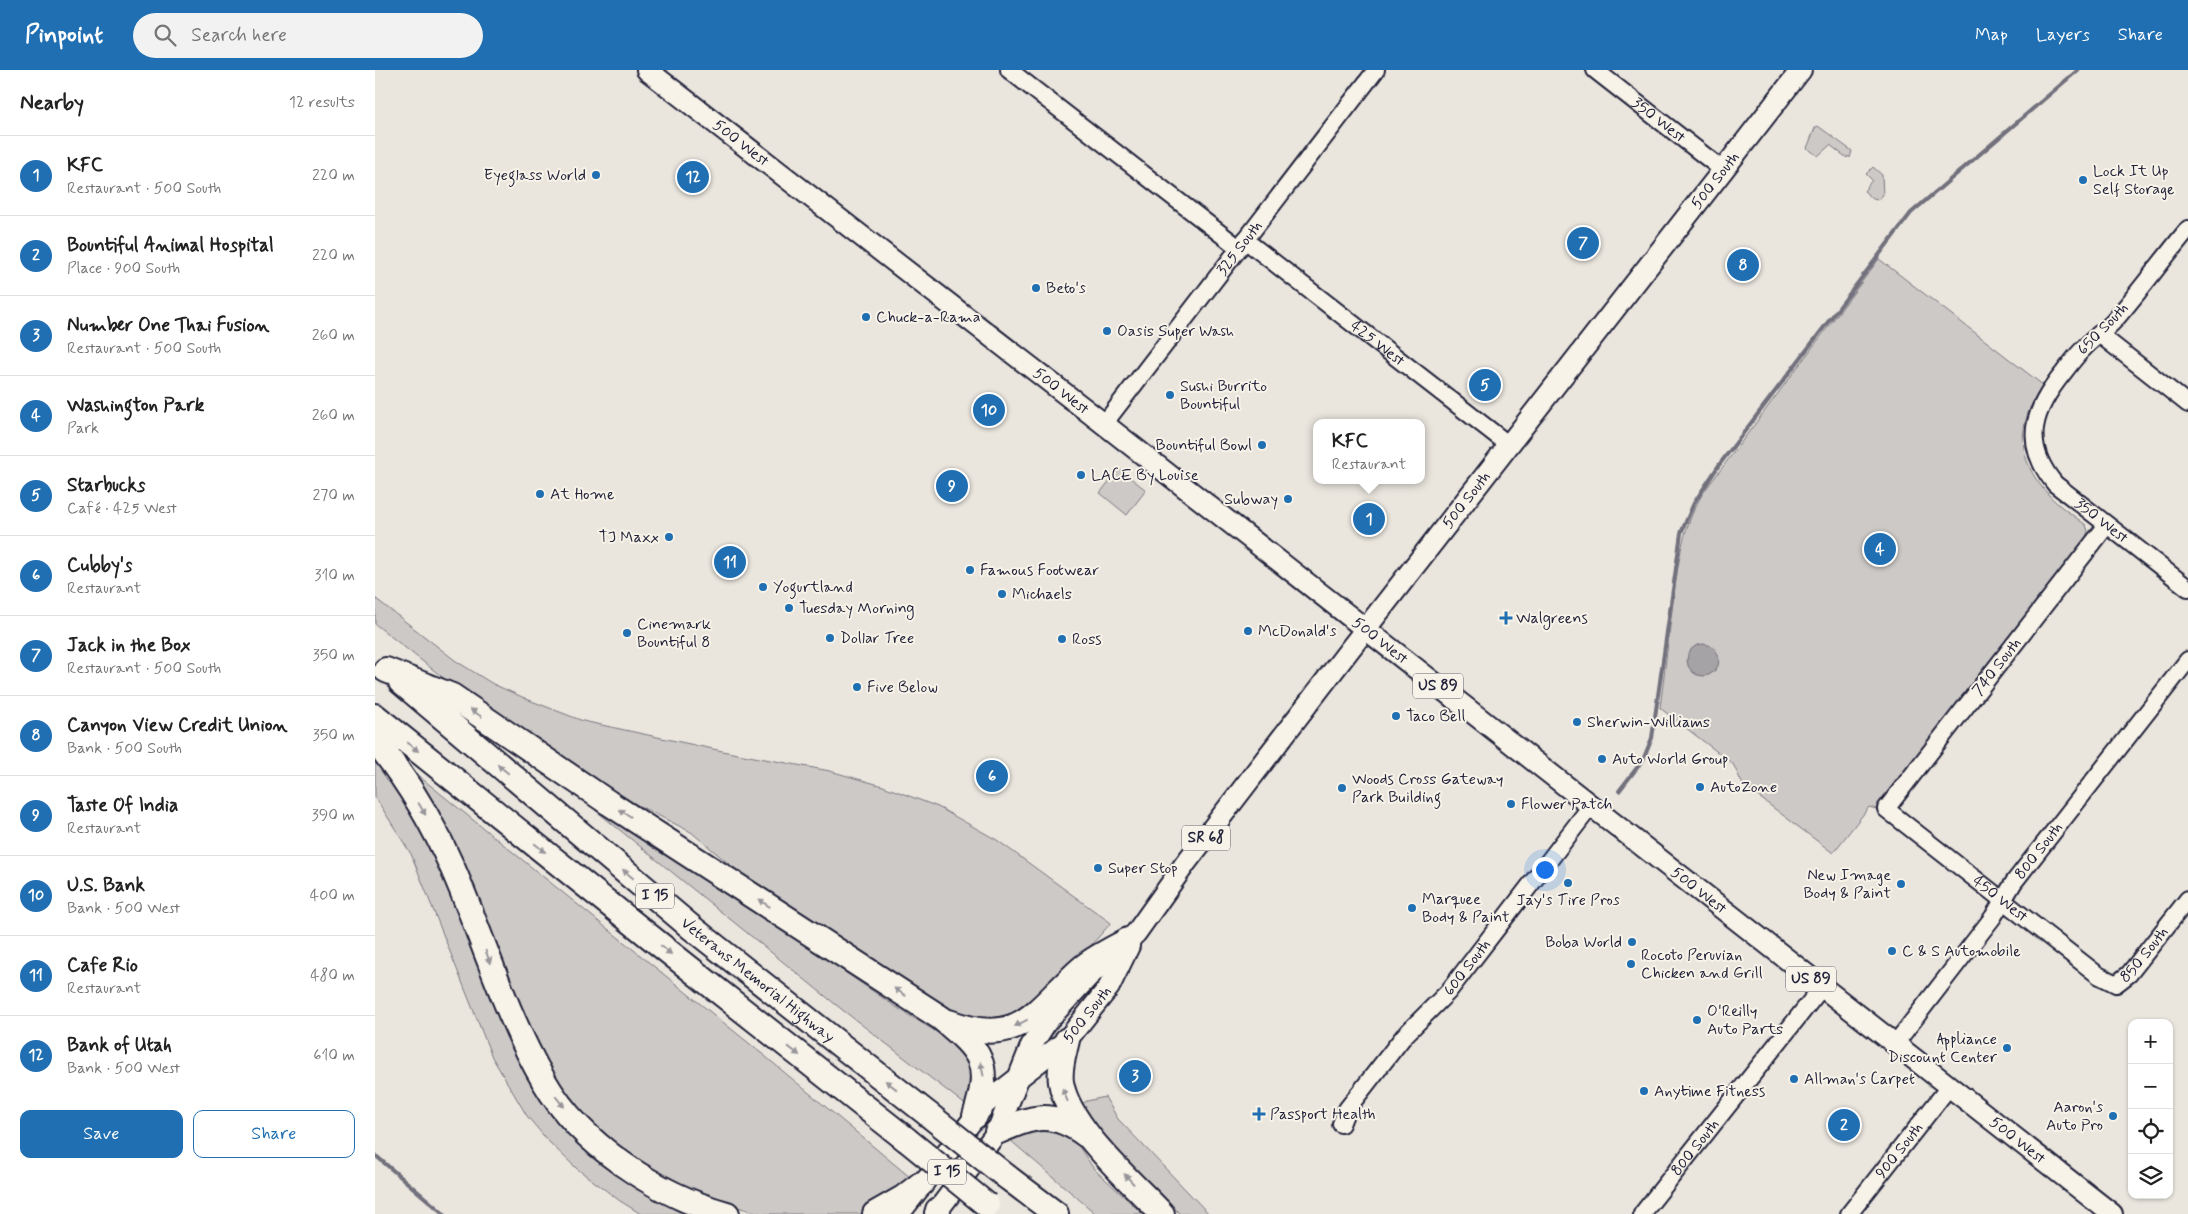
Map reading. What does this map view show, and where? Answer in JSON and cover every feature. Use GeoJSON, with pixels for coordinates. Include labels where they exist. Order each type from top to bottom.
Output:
{"type":"FeatureCollection","features":[{"type":"Feature","properties":{"kind":"highway"},"geometry":{"type":"LineString","coordinates":[[380,666],[451,696],[609,803],[941,1018],[964,1028],[983,1031],[1007,1029],[1020,1025],[1034,1016],[1083,967],[1132,936]]}},
{"type":"Feature","properties":{"kind":"highway","name":"Veterans Memorial Highway"},"geometry":{"type":"LineString","coordinates":[[380,666],[693,928],[1007,1178],[1056,1214]]}},
{"type":"Feature","properties":{"kind":"highway","name":"Veterans Memorial Highway"},"geometry":{"type":"LineString","coordinates":[[375,716],[992,1209]]}},
{"type":"Feature","properties":{"kind":"highway"},"geometry":{"type":"LineString","coordinates":[[375,740],[405,781],[431,824],[453,870],[523,1041],[545,1083],[594,1140],[639,1175],[677,1196],[727,1214]]}},
{"type":"Feature","properties":{"kind":"highway"},"geometry":{"type":"LineString","coordinates":[[941,1018],[973,1048],[982,1062],[983,1089],[975,1116]]}},
{"type":"Feature","properties":{"kind":"highway"},"geometry":{"type":"LineString","coordinates":[[1067,1040],[1061,1069],[1061,1082],[1072,1109],[1090,1137],[1163,1214]]}},
{"type":"Feature","properties":{"kind":"highway"},"geometry":{"type":"LineString","coordinates":[[997,1132],[1029,1120],[1050,1117],[1067,1122],[1090,1137]]}},
{"type":"Feature","properties":{"kind":"highway"},"geometry":{"type":"LineString","coordinates":[[875,1214],[903,1198],[921,1184]]}},
{"type":"Feature","properties":{"kind":"main road","name":"500 West"},"geometry":{"type":"LineString","coordinates":[[647,70],[1366,629],[2112,1214]]}},
{"type":"Feature","properties":{"kind":"main road","name":"500 South"},"geometry":{"type":"LineString","coordinates":[[937,1213],[997,1132],[1031,1046],[1047,1021],[1090,975],[1132,936],[1366,629],[1801,70]]}},
{"type":"Feature","properties":{"kind":"main road","name":"500 South"},"geometry":{"type":"LineString","coordinates":[[899,1214],[986,1103],[1067,1040],[1109,987],[1132,936]]}},
{"type":"Feature","properties":{"kind":"street","name":"425 West"},"geometry":{"type":"LineString","coordinates":[[1009,70],[1509,446]]}},
{"type":"Feature","properties":{"kind":"street","name":"325 South"},"geometry":{"type":"LineString","coordinates":[[1103,424],[1376,70]]}},
{"type":"Feature","properties":{"kind":"street","name":"350 West"},"geometry":{"type":"LineString","coordinates":[[1595,70],[1723,170]]}},
{"type":"Feature","properties":{"kind":"street","name":"650 South"},"geometry":{"type":"LineString","coordinates":[[2034,438],[2037,416],[2045,397],[2082,349],[2113,322],[2188,228]]}},
{"type":"Feature","properties":{"kind":"street"},"geometry":{"type":"LineString","coordinates":[[2099,334],[2188,404]]}},
{"type":"Feature","properties":{"kind":"street","name":"350 West"},"geometry":{"type":"LineString","coordinates":[[2034,438],[2040,462],[2055,484],[2188,588]]}},
{"type":"Feature","properties":{"kind":"street","name":"740 South"},"geometry":{"type":"LineString","coordinates":[[1886,808],[2107,525]]}},
{"type":"Feature","properties":{"kind":"street","name":"800 South"},"geometry":{"type":"LineString","coordinates":[[1895,1044],[1993,917],[2014,882],[2188,660]]}},
{"type":"Feature","properties":{"kind":"street","name":"600 South"},"geometry":{"type":"LineString","coordinates":[[1341,1124],[1347,1109],[1399,1043],[1447,992],[1591,806]]}},
{"type":"Feature","properties":{"kind":"street","name":"450 West"},"geometry":{"type":"LineString","coordinates":[[1886,808],[2098,975],[2116,984]]}},
{"type":"Feature","properties":{"kind":"street","name":"850 South"},"geometry":{"type":"LineString","coordinates":[[2116,984],[2129,974],[2188,899]]}},
{"type":"Feature","properties":{"kind":"street","name":"800 South"},"geometry":{"type":"LineString","coordinates":[[1642,1214],[1821,987]]}},
{"type":"Feature","properties":{"kind":"street","name":"900 South"},"geometry":{"type":"LineString","coordinates":[[1849,1214],[1949,1087]]}},
{"type":"Feature","properties":{"kind":"shaded area"},"geometry":{"type":"Polygon","coordinates":[[[1818,126],[1852,151],[1850,158],[1848,156],[1847,158],[1830,145],[1818,156],[1807,148],[1815,128],[1818,126]]]}},
{"type":"Feature","properties":{"kind":"shaded area"},"geometry":{"type":"Polygon","coordinates":[[[1873,167],[1882,175],[1883,195],[1877,200],[1864,191],[1872,180],[1866,174],[1873,167]]]}},
{"type":"Feature","properties":{"kind":"shaded area"},"geometry":{"type":"Polygon","coordinates":[[[1879,259],[2043,385],[2034,399],[2024,426],[2023,440],[2029,467],[2051,498],[2086,525],[2088,531],[2085,540],[1876,809],[1869,807],[1833,853],[1743,785],[1733,764],[1660,708],[1678,564],[1689,521],[1695,507],[1703,493],[1879,259]]]}},
{"type":"Feature","properties":{"kind":"shaded area"},"geometry":{"type":"Polygon","coordinates":[[[1119,469],[1146,490],[1127,515],[1100,493],[1119,469]]]}},
{"type":"Feature","properties":{"kind":"shaded area"},"geometry":{"type":"Polygon","coordinates":[[[375,598],[456,661],[493,684],[583,721],[727,752],[830,771],[883,786],[938,807],[997,840],[1111,923],[1068,971],[1016,1017],[965,1022],[752,883],[691,832],[584,778],[497,720],[375,624],[375,598]]]}},
{"type":"Feature","properties":{"kind":"shaded area"},"geometry":{"type":"Polygon","coordinates":[[[1703,644],[1709,645],[1714,649],[1718,654],[1718,666],[1714,671],[1709,675],[1703,676],[1697,675],[1692,671],[1688,666],[1687,660],[1688,654],[1692,649],[1697,645],[1703,644]]]}},
{"type":"Feature","properties":{"kind":"shaded area"},"geometry":{"type":"Polygon","coordinates":[[[375,759],[423,833],[596,1157],[628,1184],[683,1214],[641,1214],[620,1201],[576,1168],[548,1141],[527,1116],[492,1057],[411,854],[375,797],[375,759]]]}},
{"type":"Feature","properties":{"kind":"shaded area"},"geometry":{"type":"Polygon","coordinates":[[[399,760],[766,1057],[911,1178],[863,1214],[763,1214],[711,1200],[624,1159],[554,1088],[399,760]]]}},
{"type":"Feature","properties":{"kind":"shaded area"},"geometry":{"type":"Polygon","coordinates":[[[597,808],[731,894],[899,1009],[962,1049],[976,1075],[967,1106],[840,1008],[595,810],[597,808]]]}},
{"type":"Feature","properties":{"kind":"shaded area"},"geometry":{"type":"Polygon","coordinates":[[[1105,1097],[1118,1119],[1209,1214],[1180,1214],[1074,1108],[1087,1101],[1105,1097]]]}},
{"type":"Feature","properties":{"kind":"shaded area"},"geometry":{"type":"Polygon","coordinates":[[[1043,1127],[1073,1138],[1094,1169],[1143,1214],[1096,1214],[1010,1140],[1043,1127]]]}},
{"type":"Feature","properties":{"kind":"waterway"},"geometry":{"type":"LineString","coordinates":[[1619,791],[1643,760],[1652,738],[1681,533],[1694,503],[1719,465],[1911,213],[2078,70]]}},
{"type":"Feature","properties":{"kind":"waterway"},"geometry":{"type":"LineString","coordinates":[[375,1155],[444,1214]]}},
{"type":"Feature","properties":{"kind":"place","name":"Eyeglass World"},"geometry":{"type":"Point","coordinates":[596,175]}},
{"type":"Feature","properties":{"kind":"place","name":"Bank of Utah"},"geometry":{"type":"Point","coordinates":[693,177]}},
{"type":"Feature","properties":{"kind":"place","name":"Lock It Up Self Storage"},"geometry":{"type":"Point","coordinates":[2083,180]}},
{"type":"Feature","properties":{"kind":"place","name":"Jack in the Box"},"geometry":{"type":"Point","coordinates":[1583,243]}},
{"type":"Feature","properties":{"kind":"place","name":"Canyon View Credit Union"},"geometry":{"type":"Point","coordinates":[1743,265]}},
{"type":"Feature","properties":{"kind":"place","name":"Beto's"},"geometry":{"type":"Point","coordinates":[1036,288]}},
{"type":"Feature","properties":{"kind":"place","name":"Chuck-a-Rama"},"geometry":{"type":"Point","coordinates":[866,317]}},
{"type":"Feature","properties":{"kind":"place","name":"Oasis Super Wash"},"geometry":{"type":"Point","coordinates":[1107,331]}},
{"type":"Feature","properties":{"kind":"place","name":"Starbucks"},"geometry":{"type":"Point","coordinates":[1485,385]}},
{"type":"Feature","properties":{"kind":"place","name":"Sushi Burrito Bountiful"},"geometry":{"type":"Point","coordinates":[1170,395]}},
{"type":"Feature","properties":{"kind":"place","name":"U.S. Bank"},"geometry":{"type":"Point","coordinates":[989,410]}},
{"type":"Feature","properties":{"kind":"place","name":"Bountiful Bowl"},"geometry":{"type":"Point","coordinates":[1262,445]}},
{"type":"Feature","properties":{"kind":"place","name":"LACE By Louise"},"geometry":{"type":"Point","coordinates":[1081,475]}},
{"type":"Feature","properties":{"kind":"place","name":"Taste Of India"},"geometry":{"type":"Point","coordinates":[952,486]}},
{"type":"Feature","properties":{"kind":"place","name":"At Home"},"geometry":{"type":"Point","coordinates":[540,494]}},
{"type":"Feature","properties":{"kind":"place","name":"Subway"},"geometry":{"type":"Point","coordinates":[1288,499]}},
{"type":"Feature","properties":{"kind":"place","name":"KFC"},"geometry":{"type":"Point","coordinates":[1369,519]}},
{"type":"Feature","properties":{"kind":"place","name":"TJ Maxx"},"geometry":{"type":"Point","coordinates":[669,537]}},
{"type":"Feature","properties":{"kind":"place","name":"Washington Park"},"geometry":{"type":"Point","coordinates":[1880,549]}},
{"type":"Feature","properties":{"kind":"place","name":"Cafe Rio"},"geometry":{"type":"Point","coordinates":[730,562]}},
{"type":"Feature","properties":{"kind":"place","name":"Famous Footwear"},"geometry":{"type":"Point","coordinates":[970,570]}},
{"type":"Feature","properties":{"kind":"place","name":"Yogurtland"},"geometry":{"type":"Point","coordinates":[763,587]}},
{"type":"Feature","properties":{"kind":"place","name":"Michaels"},"geometry":{"type":"Point","coordinates":[1002,594]}},
{"type":"Feature","properties":{"kind":"place","name":"Tuesday Morning"},"geometry":{"type":"Point","coordinates":[789,608]}},
{"type":"Feature","properties":{"kind":"place","name":"Walgreens"},"geometry":{"type":"Point","coordinates":[1506,618]}},
{"type":"Feature","properties":{"kind":"place","name":"McDonald's"},"geometry":{"type":"Point","coordinates":[1248,631]}},
{"type":"Feature","properties":{"kind":"place","name":"Cinemark Bountiful 8"},"geometry":{"type":"Point","coordinates":[627,633]}},
{"type":"Feature","properties":{"kind":"place","name":"Dollar Tree"},"geometry":{"type":"Point","coordinates":[830,638]}},
{"type":"Feature","properties":{"kind":"place","name":"Ross"},"geometry":{"type":"Point","coordinates":[1062,639]}},
{"type":"Feature","properties":{"kind":"place","name":"Five Below"},"geometry":{"type":"Point","coordinates":[857,687]}},
{"type":"Feature","properties":{"kind":"place","name":"Taco Bell"},"geometry":{"type":"Point","coordinates":[1396,716]}},
{"type":"Feature","properties":{"kind":"place","name":"Sherwin-Williams"},"geometry":{"type":"Point","coordinates":[1577,722]}},
{"type":"Feature","properties":{"kind":"place","name":"Auto World Group"},"geometry":{"type":"Point","coordinates":[1602,759]}},
{"type":"Feature","properties":{"kind":"place","name":"Cubby's"},"geometry":{"type":"Point","coordinates":[992,776]}},
{"type":"Feature","properties":{"kind":"place","name":"AutoZone"},"geometry":{"type":"Point","coordinates":[1700,787]}},
{"type":"Feature","properties":{"kind":"place","name":"Woods Cross Gateway Park Building"},"geometry":{"type":"Point","coordinates":[1342,788]}},
{"type":"Feature","properties":{"kind":"place","name":"Flower Patch"},"geometry":{"type":"Point","coordinates":[1511,804]}},
{"type":"Feature","properties":{"kind":"place","name":"Super Stop"},"geometry":{"type":"Point","coordinates":[1098,868]}},
{"type":"Feature","properties":{"kind":"place","name":"Jay's Tire Pros"},"geometry":{"type":"Point","coordinates":[1568,883]}},
{"type":"Feature","properties":{"kind":"place","name":"New Image Body & Paint"},"geometry":{"type":"Point","coordinates":[1901,884]}},
{"type":"Feature","properties":{"kind":"place","name":"Marquee Body & Paint"},"geometry":{"type":"Point","coordinates":[1412,908]}},
{"type":"Feature","properties":{"kind":"place","name":"Boba World"},"geometry":{"type":"Point","coordinates":[1632,942]}},
{"type":"Feature","properties":{"kind":"place","name":"C & S Automobile"},"geometry":{"type":"Point","coordinates":[1892,951]}},
{"type":"Feature","properties":{"kind":"place","name":"Rocoto Peruvian Chicken and Grill"},"geometry":{"type":"Point","coordinates":[1631,964]}},
{"type":"Feature","properties":{"kind":"place","name":"O'Reilly Auto Parts"},"geometry":{"type":"Point","coordinates":[1697,1020]}},
{"type":"Feature","properties":{"kind":"place","name":"Appliance Discount Center"},"geometry":{"type":"Point","coordinates":[2007,1048]}},
{"type":"Feature","properties":{"kind":"place","name":"Number One Thai Fusion"},"geometry":{"type":"Point","coordinates":[1135,1076]}},
{"type":"Feature","properties":{"kind":"place","name":"Allman's Carpet"},"geometry":{"type":"Point","coordinates":[1794,1079]}},
{"type":"Feature","properties":{"kind":"place","name":"Anytime Fitness"},"geometry":{"type":"Point","coordinates":[1644,1091]}},
{"type":"Feature","properties":{"kind":"place","name":"Passport Health"},"geometry":{"type":"Point","coordinates":[1259,1114]}},
{"type":"Feature","properties":{"kind":"place","name":"Aaron's Auto Pro"},"geometry":{"type":"Point","coordinates":[2113,1116]}},
{"type":"Feature","properties":{"kind":"place","name":"Bountiful Animal Hospital"},"geometry":{"type":"Point","coordinates":[1844,1125]}}]}
